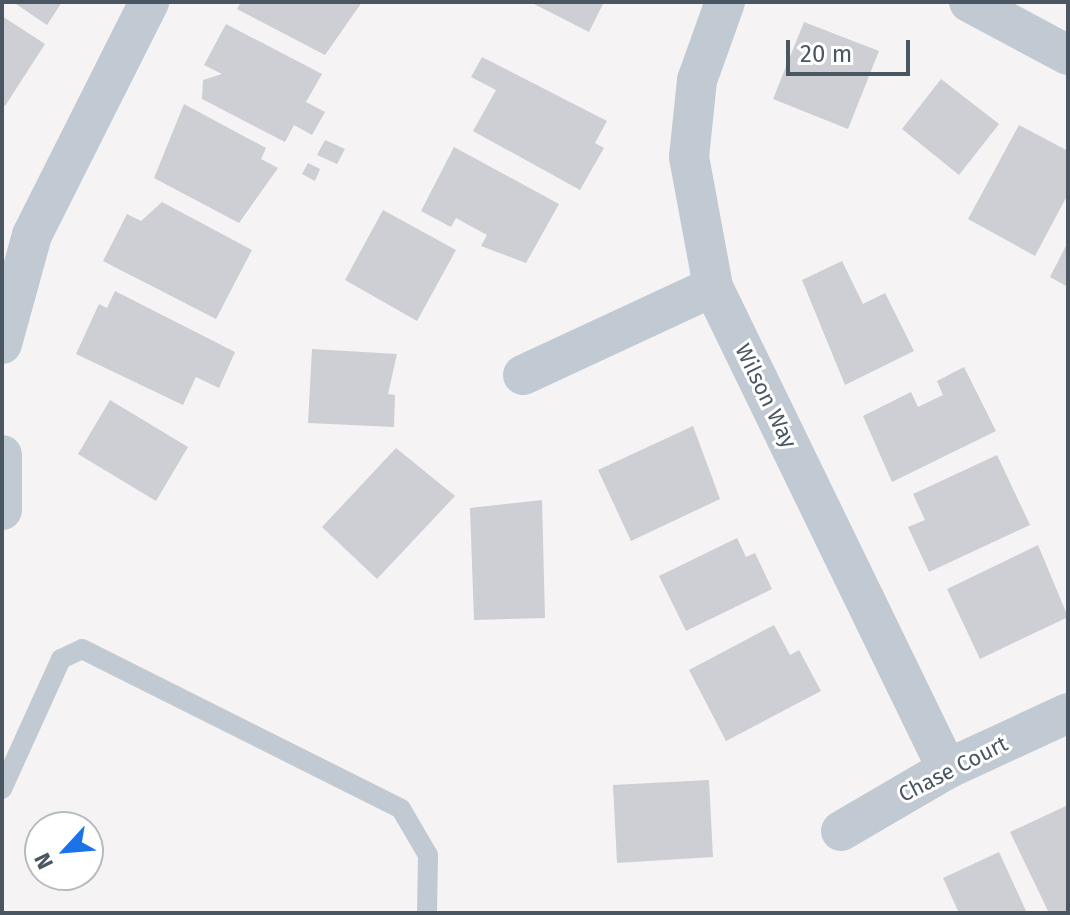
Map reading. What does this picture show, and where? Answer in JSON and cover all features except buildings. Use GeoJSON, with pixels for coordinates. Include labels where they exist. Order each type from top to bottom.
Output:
{"type":"FeatureCollection","features":[{"type":"Feature","properties":{"kind":"street"},"geometry":{"type":"LineString","coordinates":[[2,344],[32,235],[149,2]]}},
{"type":"Feature","properties":{"kind":"street","name":"Wilson Way"},"geometry":{"type":"LineString","coordinates":[[725,2],[697,80],[689,157],[713,287],[947,769]]}},
{"type":"Feature","properties":{"kind":"street"},"geometry":{"type":"LineString","coordinates":[[969,2],[1068,55]]}},
{"type":"Feature","properties":{"kind":"street"},"geometry":{"type":"LineString","coordinates":[[523,375],[713,287]]}},
{"type":"Feature","properties":{"kind":"street"},"geometry":{"type":"LineString","coordinates":[[2,455],[2,510]]}},
{"type":"Feature","properties":{"kind":"street","name":"Chase Court"},"geometry":{"type":"LineString","coordinates":[[841,831],[947,769],[1068,713]]}},
{"type":"Feature","properties":{"kind":"lane"},"geometry":{"type":"LineString","coordinates":[[2,789],[61,659],[82,649],[401,809],[428,855],[434,910]]}}]}
